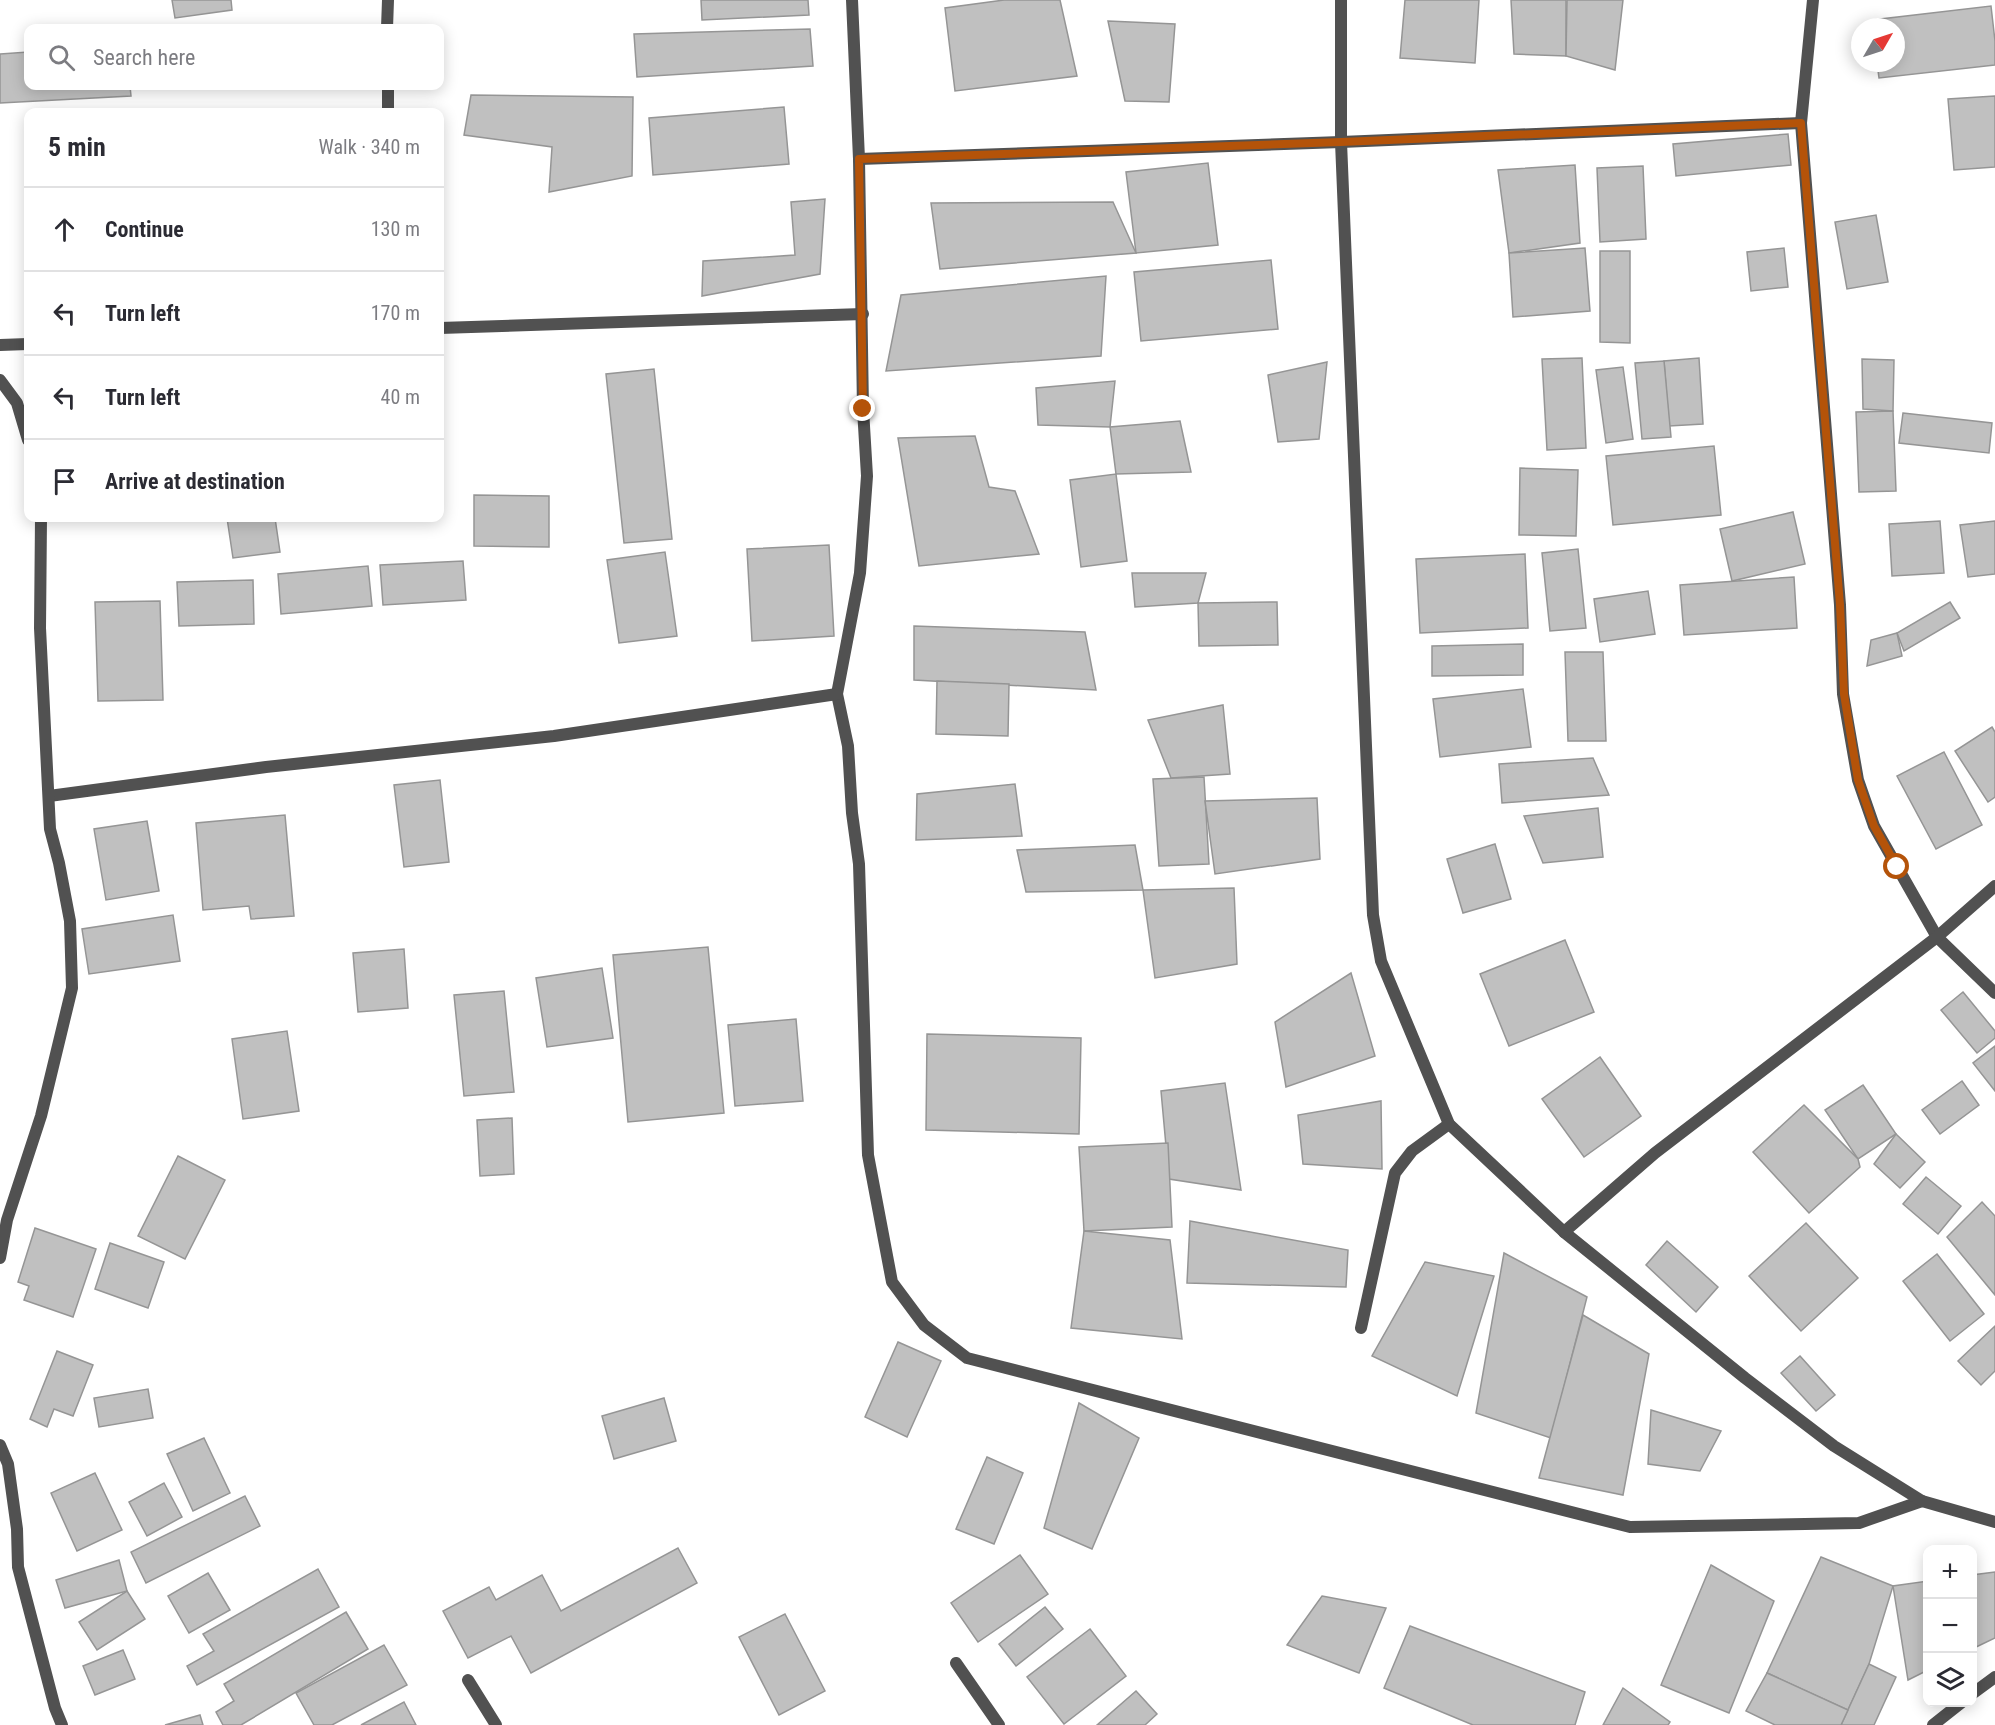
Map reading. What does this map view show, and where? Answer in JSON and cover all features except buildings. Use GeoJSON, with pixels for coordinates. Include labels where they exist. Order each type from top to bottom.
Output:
{"type":"FeatureCollection","features":[{"type":"Feature","properties":{"kind":"street"},"geometry":{"type":"LineString","coordinates":[[387,24],[388,0]]}},
{"type":"Feature","properties":{"kind":"street"},"geometry":{"type":"LineString","coordinates":[[852,0],[859,159],[863,409],[867,476],[860,573],[837,694],[848,746],[852,813],[859,864],[868,1155],[892,1282],[924,1325],[967,1358],[1630,1527],[1859,1522],[1922,1500]]}},
{"type":"Feature","properties":{"kind":"street"},"geometry":{"type":"LineString","coordinates":[[1341,0],[1341,142],[1373,915],[1381,961],[1449,1124],[1564,1232],[1834,1446],[1922,1500],[1995,1522]]}},
{"type":"Feature","properties":{"kind":"street"},"geometry":{"type":"LineString","coordinates":[[1813,0],[1801,123],[1840,605],[1844,694],[1858,780],[1874,826],[1937,937],[1995,993]]}},
{"type":"Feature","properties":{"kind":"street"},"geometry":{"type":"LineString","coordinates":[[388,90],[388,108]]}},
{"type":"Feature","properties":{"kind":"street"},"geometry":{"type":"LineString","coordinates":[[859,159],[1801,123]]}},
{"type":"Feature","properties":{"kind":"street"},"geometry":{"type":"LineString","coordinates":[[444,328],[863,314]]}},
{"type":"Feature","properties":{"kind":"street"},"geometry":{"type":"LineString","coordinates":[[0,345],[24,344]]}},
{"type":"Feature","properties":{"kind":"street"},"geometry":{"type":"LineString","coordinates":[[0,380],[17,403],[24,427]]}},
{"type":"Feature","properties":{"kind":"street"},"geometry":{"type":"LineString","coordinates":[[0,1258],[7,1220],[41,1116],[72,988],[70,921],[50,828],[40,628],[41,522]]}},
{"type":"Feature","properties":{"kind":"street"},"geometry":{"type":"LineString","coordinates":[[49,796],[266,767],[554,736],[837,694]]}},
{"type":"Feature","properties":{"kind":"street"},"geometry":{"type":"LineString","coordinates":[[1564,1232],[1654,1154],[1937,937],[1995,886]]}},
{"type":"Feature","properties":{"kind":"street"},"geometry":{"type":"LineString","coordinates":[[1361,1328],[1395,1173],[1412,1151],[1449,1124]]}},
{"type":"Feature","properties":{"kind":"street"},"geometry":{"type":"LineString","coordinates":[[0,1445],[8,1464],[17,1529],[18,1568],[55,1708],[62,1725]]}},
{"type":"Feature","properties":{"kind":"street"},"geometry":{"type":"LineString","coordinates":[[956,1663],[999,1725]]}},
{"type":"Feature","properties":{"kind":"street"},"geometry":{"type":"LineString","coordinates":[[1977,1690],[1995,1677]]}},
{"type":"Feature","properties":{"kind":"street"},"geometry":{"type":"LineString","coordinates":[[468,1680],[496,1725]]}},
{"type":"Feature","properties":{"kind":"street"},"geometry":{"type":"LineString","coordinates":[[1933,1725],[1956,1707]]}},
{"type":"Feature","properties":{"kind":"route"},"geometry":{"type":"LineString","coordinates":[[863,409],[859,159],[1801,123],[1840,605],[1844,694],[1858,780],[1874,826],[1897,867]]}}]}
